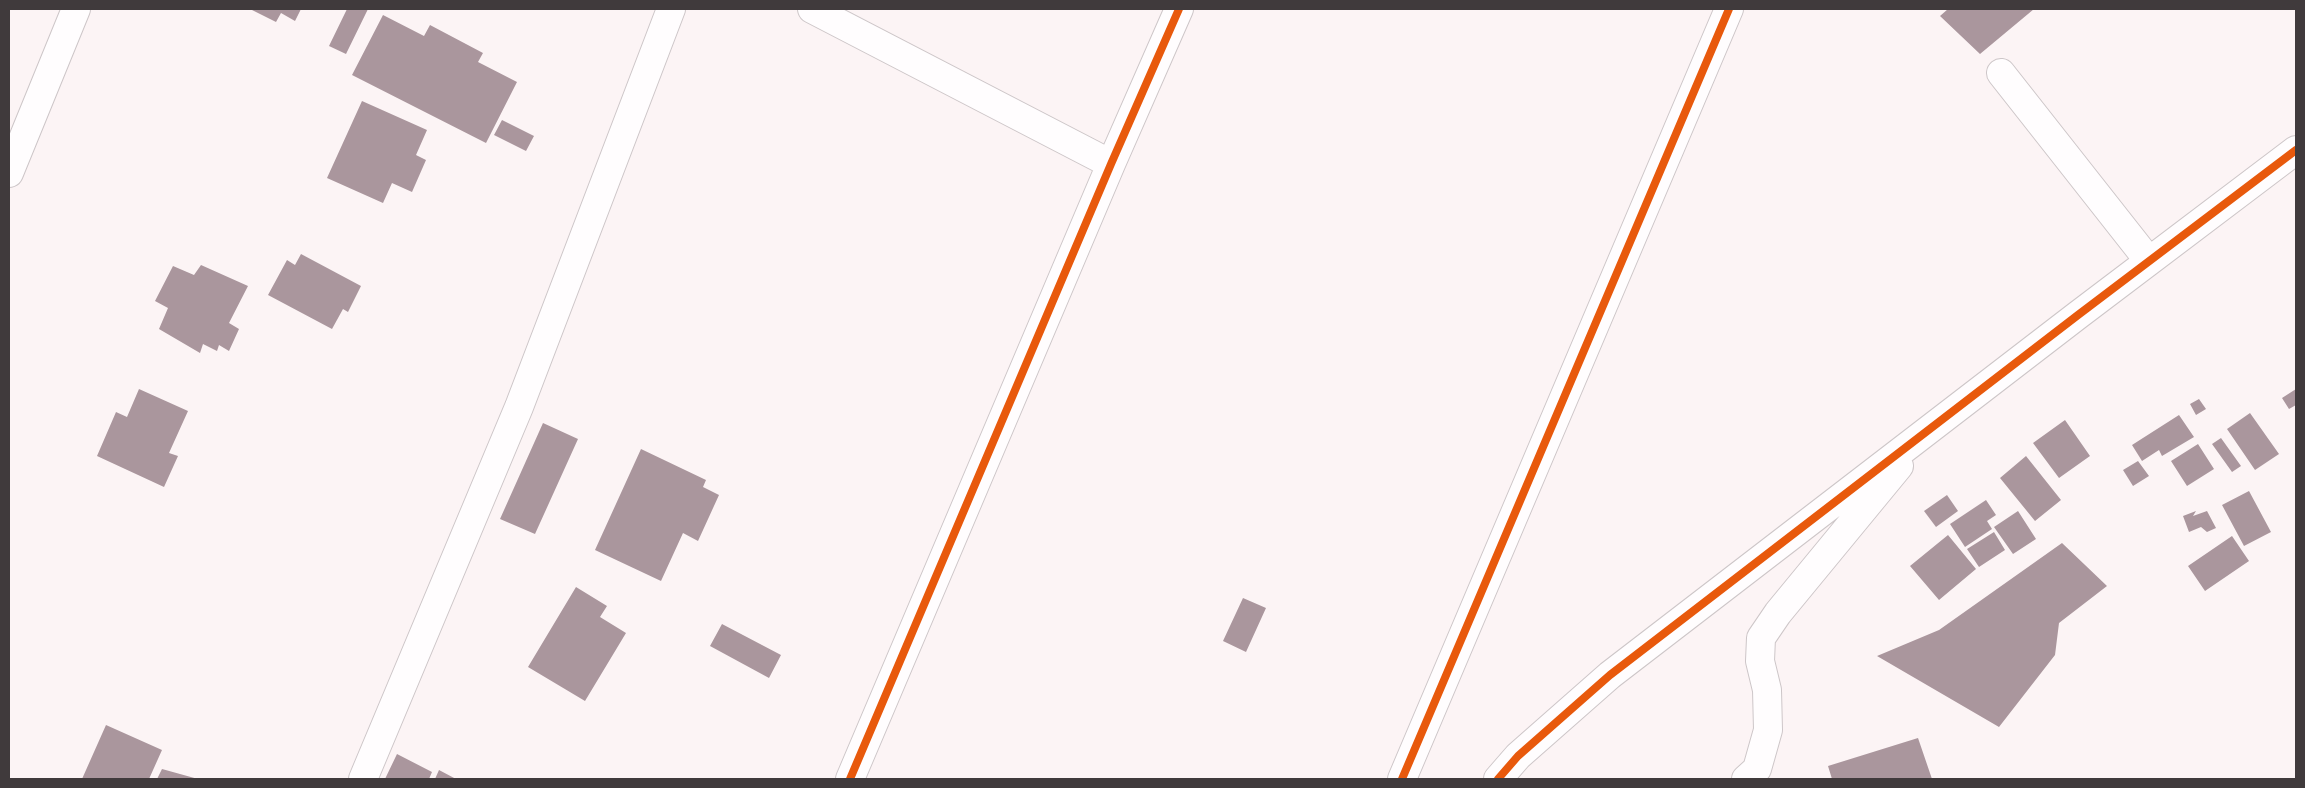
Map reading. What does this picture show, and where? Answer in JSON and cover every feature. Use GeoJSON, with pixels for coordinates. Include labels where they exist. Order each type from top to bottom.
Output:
{"type":"FeatureCollection","features":[{"type":"Feature","properties":{"kind":"street"},"geometry":{"type":"LineString","coordinates":[[9,172],[76,9]]}},
{"type":"Feature","properties":{"kind":"street"},"geometry":{"type":"LineString","coordinates":[[363,779],[462,537],[519,407],[671,9]]}},
{"type":"Feature","properties":{"kind":"street"},"geometry":{"type":"LineString","coordinates":[[812,9],[1111,164]]}},
{"type":"Feature","properties":{"kind":"street"},"geometry":{"type":"LineString","coordinates":[[850,779],[1111,164],[1180,9]]}},
{"type":"Feature","properties":{"kind":"street"},"geometry":{"type":"LineString","coordinates":[[1402,779],[1729,9]]}},
{"type":"Feature","properties":{"kind":"street"},"geometry":{"type":"LineString","coordinates":[[2001,72],[2149,261]]}},
{"type":"Feature","properties":{"kind":"street"},"geometry":{"type":"LineString","coordinates":[[1498,779],[1518,756],[1610,675],[2296,150]]}},
{"type":"Feature","properties":{"kind":"street"},"geometry":{"type":"LineString","coordinates":[[1746,779],[1758,769],[1768,730],[1766,690],[1760,661],[1761,638],[1778,614],[1929,429]]}},
{"type":"Feature","properties":{"kind":"building"},"geometry":{"type":"Polygon","coordinates":[[[250,9],[301,9],[295,21],[281,13],[276,22],[250,9]]]}},
{"type":"Feature","properties":{"kind":"building"},"geometry":{"type":"Polygon","coordinates":[[[347,9],[368,9],[346,54],[329,46],[347,9]]]}},
{"type":"Feature","properties":{"kind":"building"},"geometry":{"type":"Polygon","coordinates":[[[1948,9],[2034,9],[1980,54],[1940,16],[1948,9]]]}},
{"type":"Feature","properties":{"kind":"building"},"geometry":{"type":"Polygon","coordinates":[[[383,15],[424,36],[430,25],[483,53],[478,62],[517,82],[486,143],[352,75],[383,15]]]}},
{"type":"Feature","properties":{"kind":"building"},"geometry":{"type":"Polygon","coordinates":[[[362,101],[427,130],[416,155],[426,160],[412,192],[392,183],[383,203],[327,178],[362,101]]]}},
{"type":"Feature","properties":{"kind":"building"},"geometry":{"type":"Polygon","coordinates":[[[502,120],[534,136],[526,151],[494,135],[502,120]]]}},
{"type":"Feature","properties":{"kind":"building"},"geometry":{"type":"Polygon","coordinates":[[[301,254],[361,286],[348,312],[343,309],[332,329],[268,295],[287,260],[295,265],[301,254]]]}},
{"type":"Feature","properties":{"kind":"building"},"geometry":{"type":"Polygon","coordinates":[[[201,265],[248,286],[229,323],[239,329],[229,351],[219,345],[217,351],[203,344],[200,353],[159,329],[168,308],[155,301],[173,266],[194,275],[201,265]]]}},
{"type":"Feature","properties":{"kind":"building"},"geometry":{"type":"Polygon","coordinates":[[[139,389],[188,411],[169,453],[178,456],[164,487],[97,456],[116,412],[127,417],[139,389]]]}},
{"type":"Feature","properties":{"kind":"building"},"geometry":{"type":"Polygon","coordinates":[[[2296,389],[2296,405],[2289,409],[2282,398],[2296,389]]]}},
{"type":"Feature","properties":{"kind":"building"},"geometry":{"type":"Polygon","coordinates":[[[2199,399],[2206,409],[2196,415],[2190,404],[2199,399]]]}},
{"type":"Feature","properties":{"kind":"building"},"geometry":{"type":"Polygon","coordinates":[[[2250,413],[2279,454],[2255,470],[2227,429],[2250,413]]]}},
{"type":"Feature","properties":{"kind":"building"},"geometry":{"type":"Polygon","coordinates":[[[2179,415],[2194,437],[2162,456],[2159,450],[2142,461],[2132,445],[2179,415]]]}},
{"type":"Feature","properties":{"kind":"building"},"geometry":{"type":"Polygon","coordinates":[[[2065,420],[2090,456],[2059,478],[2033,443],[2065,420]]]}},
{"type":"Feature","properties":{"kind":"building"},"geometry":{"type":"Polygon","coordinates":[[[543,423],[578,439],[535,534],[500,519],[543,423]]]}},
{"type":"Feature","properties":{"kind":"building"},"geometry":{"type":"Polygon","coordinates":[[[2221,438],[2241,466],[2232,472],[2212,444],[2221,438]]]}},
{"type":"Feature","properties":{"kind":"building"},"geometry":{"type":"Polygon","coordinates":[[[2198,444],[2214,469],[2187,486],[2171,461],[2198,444]]]}},
{"type":"Feature","properties":{"kind":"building"},"geometry":{"type":"Polygon","coordinates":[[[641,449],[706,480],[703,487],[719,495],[698,541],[683,533],[661,581],[595,550],[641,449]]]}},
{"type":"Feature","properties":{"kind":"building"},"geometry":{"type":"Polygon","coordinates":[[[2026,456],[2061,500],[2035,521],[2000,478],[2026,456]]]}},
{"type":"Feature","properties":{"kind":"building"},"geometry":{"type":"Polygon","coordinates":[[[2138,461],[2149,476],[2133,486],[2123,470],[2138,461]]]}},
{"type":"Feature","properties":{"kind":"building"},"geometry":{"type":"Polygon","coordinates":[[[2249,491],[2271,532],[2244,546],[2222,505],[2249,491]]]}},
{"type":"Feature","properties":{"kind":"building"},"geometry":{"type":"Polygon","coordinates":[[[1947,495],[1958,511],[1936,527],[1924,511],[1947,495]]]}},
{"type":"Feature","properties":{"kind":"building"},"geometry":{"type":"Polygon","coordinates":[[[1986,500],[1996,515],[1987,521],[1992,529],[1965,547],[1950,524],[1986,500]]]}},
{"type":"Feature","properties":{"kind":"building"},"geometry":{"type":"Polygon","coordinates":[[[2018,511],[2036,539],[2013,554],[1994,527],[2018,511]]]}},
{"type":"Feature","properties":{"kind":"building"},"geometry":{"type":"Polygon","coordinates":[[[2196,511],[2193,516],[2207,511],[2216,528],[2207,532],[2201,527],[2189,532],[2183,516],[2196,511]]]}},
{"type":"Feature","properties":{"kind":"building"},"geometry":{"type":"Polygon","coordinates":[[[1994,532],[2005,550],[1979,567],[1967,549],[1994,532]]]}},
{"type":"Feature","properties":{"kind":"building"},"geometry":{"type":"Polygon","coordinates":[[[1948,535],[1976,569],[1939,600],[1910,566],[1948,535]]]}},
{"type":"Feature","properties":{"kind":"building"},"geometry":{"type":"Polygon","coordinates":[[[2232,536],[2249,561],[2205,591],[2188,566],[2232,536]]]}},
{"type":"Feature","properties":{"kind":"building"},"geometry":{"type":"Polygon","coordinates":[[[2062,543],[2107,586],[2059,623],[2055,655],[1999,727],[1877,656],[1939,630],[2062,543]]]}},
{"type":"Feature","properties":{"kind":"building"},"geometry":{"type":"Polygon","coordinates":[[[576,587],[607,606],[600,617],[626,633],[585,701],[528,667],[576,587]]]}},
{"type":"Feature","properties":{"kind":"building"},"geometry":{"type":"Polygon","coordinates":[[[1243,598],[1266,608],[1246,652],[1223,641],[1243,598]]]}},
{"type":"Feature","properties":{"kind":"building"},"geometry":{"type":"Polygon","coordinates":[[[722,624],[781,655],[769,678],[710,646],[722,624]]]}},
{"type":"Feature","properties":{"kind":"building"},"geometry":{"type":"Polygon","coordinates":[[[106,725],[162,750],[149,779],[82,779],[106,725]]]}},
{"type":"Feature","properties":{"kind":"building"},"geometry":{"type":"Polygon","coordinates":[[[1918,738],[1932,779],[1832,779],[1828,766],[1918,738]]]}},
{"type":"Feature","properties":{"kind":"building"},"geometry":{"type":"Polygon","coordinates":[[[397,754],[432,772],[429,779],[385,779],[397,754]]]}},
{"type":"Feature","properties":{"kind":"building"},"geometry":{"type":"Polygon","coordinates":[[[162,769],[198,779],[157,779],[162,769]]]}},
{"type":"Feature","properties":{"kind":"building"},"geometry":{"type":"Polygon","coordinates":[[[439,770],[456,779],[435,779],[439,770]]]}},
{"type":"Feature","properties":{"kind":"cycle path"},"geometry":{"type":"LineString","coordinates":[[850,779],[1111,164],[1179,9]]}},
{"type":"Feature","properties":{"kind":"cycle path"},"geometry":{"type":"LineString","coordinates":[[1402,779],[1729,9]]}},
{"type":"Feature","properties":{"kind":"cycle path"},"geometry":{"type":"LineString","coordinates":[[1498,779],[1518,756],[1610,675],[2296,150]]}}]}
